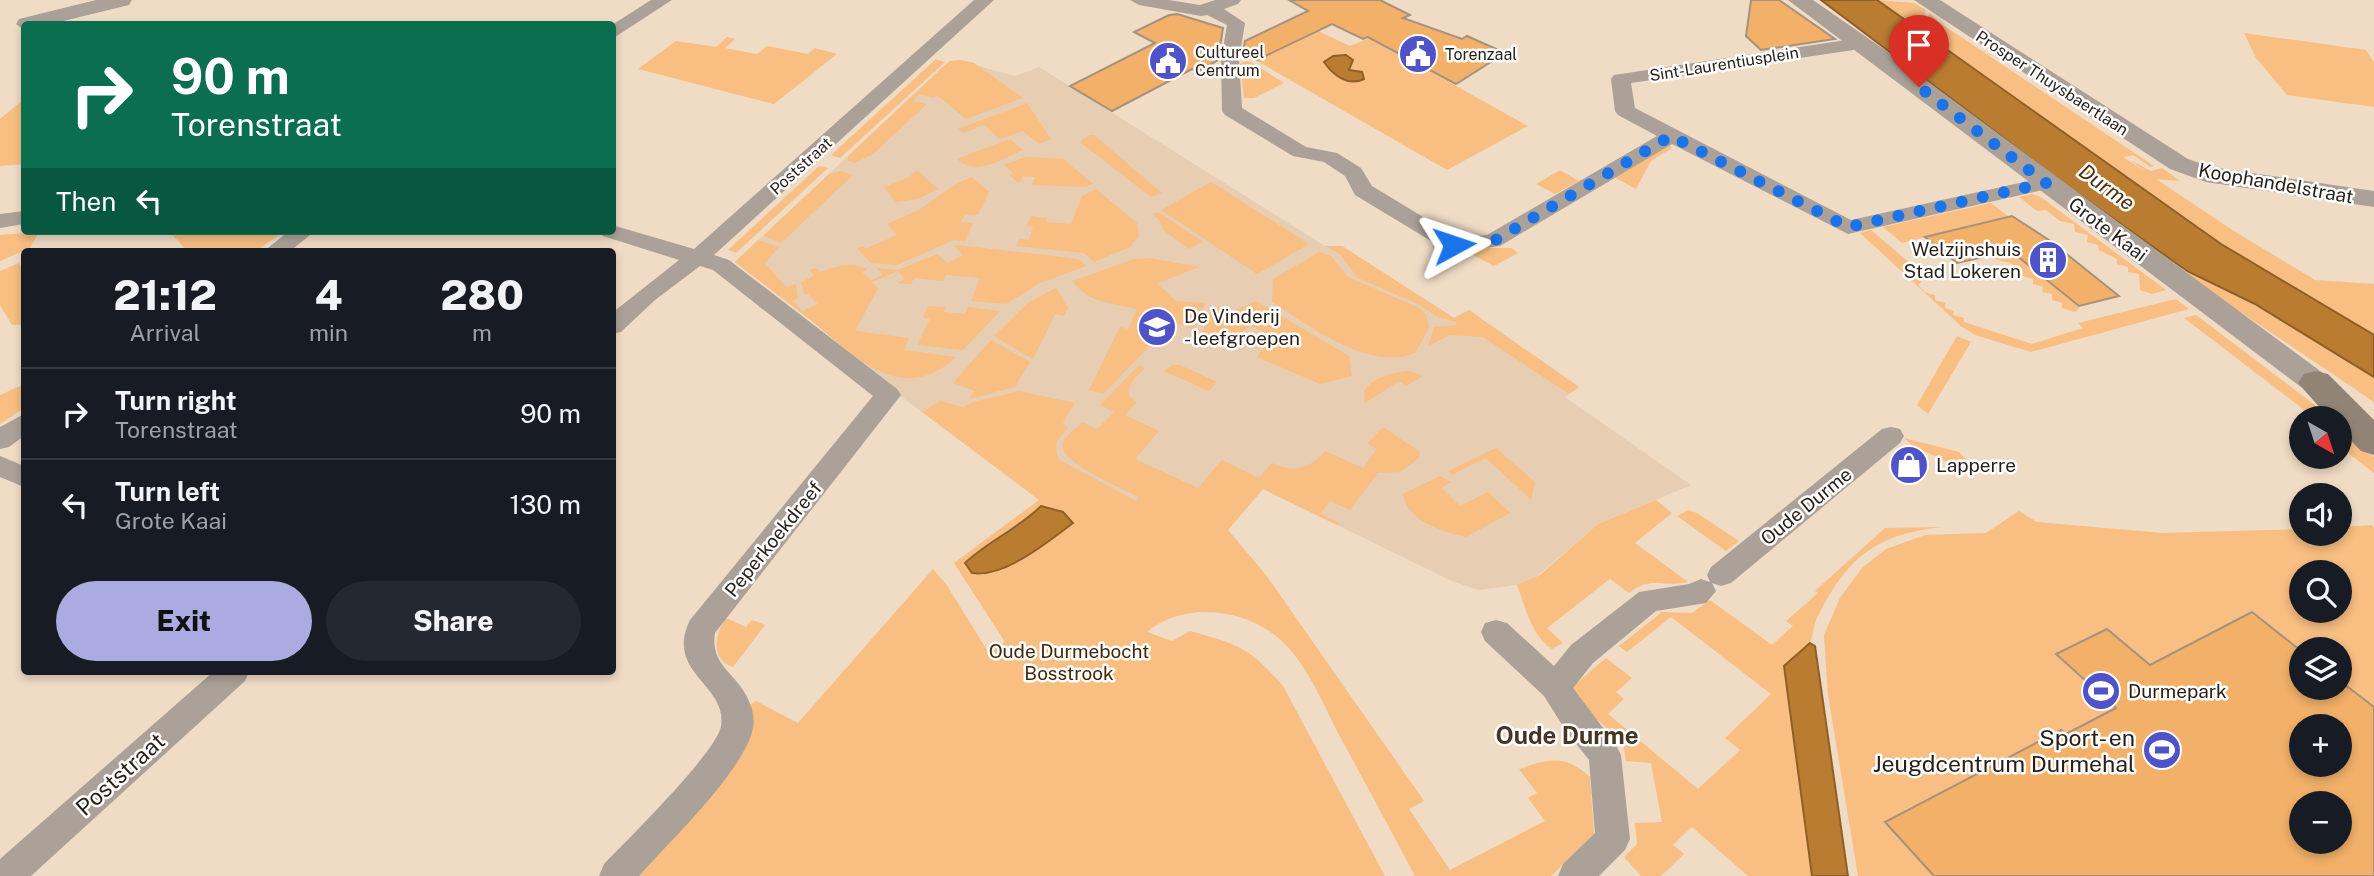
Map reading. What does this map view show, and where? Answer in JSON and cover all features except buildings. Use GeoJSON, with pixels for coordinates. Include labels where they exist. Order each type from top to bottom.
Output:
{"type":"FeatureCollection","features":[{"type":"Feature","properties":{"kind":"main road"},"geometry":{"type":"LineString","coordinates":[[2316,383],[2374,425]]}},
{"type":"Feature","properties":{"kind":"main road"},"geometry":{"type":"LineString","coordinates":[[2316,383],[2374,442]]}},
{"type":"Feature","properties":{"kind":"street"},"geometry":{"type":"LineString","coordinates":[[40,21],[121,0]]}},
{"type":"Feature","properties":{"kind":"street"},"geometry":{"type":"LineString","coordinates":[[616,31],[663,0]]}},
{"type":"Feature","properties":{"kind":"street","name":"Poststraat"},"geometry":{"type":"LineString","coordinates":[[616,322],[697,257],[985,0]]}},
{"type":"Feature","properties":{"kind":"street"},"geometry":{"type":"LineString","coordinates":[[1139,0],[1201,11],[1232,0]]}},
{"type":"Feature","properties":{"kind":"street","name":"Grote Kaai"},"geometry":{"type":"LineString","coordinates":[[1799,0],[2316,383]]}},
{"type":"Feature","properties":{"kind":"street","name":"Prosper Thuysbaertlaan"},"geometry":{"type":"LineString","coordinates":[[1925,0],[2179,164]]}},
{"type":"Feature","properties":{"kind":"street"},"geometry":{"type":"LineString","coordinates":[[1210,9],[1236,23],[1230,60],[1233,111],[1300,152],[1329,157],[1346,167],[1354,172],[1363,190],[1454,245],[1492,242],[1671,136],[1848,227],[2046,183]]}},
{"type":"Feature","properties":{"kind":"street","name":"Sint-Laurentiusplein"},"geometry":{"type":"LineString","coordinates":[[1671,136],[1625,111],[1621,79],[1860,44]]}},
{"type":"Feature","properties":{"kind":"street","name":"Koophandelstraat"},"geometry":{"type":"LineString","coordinates":[[2179,164],[2206,174],[2374,199]]}},
{"type":"Feature","properties":{"kind":"street"},"geometry":{"type":"LineString","coordinates":[[0,221],[21,219]]}},
{"type":"Feature","properties":{"kind":"street"},"geometry":{"type":"LineString","coordinates":[[616,233],[697,257]]}},
{"type":"Feature","properties":{"kind":"street"},"geometry":{"type":"LineString","coordinates":[[280,248],[298,235]]}},
{"type":"Feature","properties":{"kind":"street","name":"Peperkoekdreef"},"geometry":{"type":"LineString","coordinates":[[616,876],[719,762],[735,733],[738,711],[733,699],[699,658],[701,629],[888,395],[722,265],[697,257]]}},
{"type":"Feature","properties":{"kind":"street"},"geometry":{"type":"LineString","coordinates":[[0,440],[21,425]]}},
{"type":"Feature","properties":{"kind":"street","name":"Oude Durme"},"geometry":{"type":"LineString","coordinates":[[1555,687],[1582,654],[1649,600],[1696,595],[1800,513],[1891,436]]}},
{"type":"Feature","properties":{"kind":"street"},"geometry":{"type":"LineString","coordinates":[[0,466],[21,476]]}},
{"type":"Feature","properties":{"kind":"street"},"geometry":{"type":"LineString","coordinates":[[1496,632],[1555,687],[1605,755],[1613,839],[1575,876]]}},
{"type":"Feature","properties":{"kind":"street","name":"Poststraat"},"geometry":{"type":"LineString","coordinates":[[6,876],[231,675]]}},
{"type":"Feature","properties":{"kind":"shaded area","name":"De Vinderij - leefgroepen"},"geometry":{"type":"Polygon","coordinates":[[[956,60],[1015,76],[1039,67],[1325,246],[1342,246],[1454,318],[1469,310],[1579,387],[1565,397],[1691,485],[1598,524],[1532,580],[1517,585],[1478,590],[1452,581],[1263,489],[1222,536],[1063,510],[1040,500],[895,392],[808,318],[735,262],[945,65],[956,60]]]}},
{"type":"Feature","properties":{"kind":"green space"},"geometry":{"type":"Polygon","coordinates":[[[1877,0],[1914,3],[1926,10],[1923,16],[1927,19],[1930,13],[1937,21],[2154,166],[2150,167],[2133,155],[2124,157],[2126,159],[2146,172],[2130,160],[2151,171],[2162,168],[2180,181],[2156,179],[2237,233],[2315,280],[2374,284],[2374,335],[2221,244],[1877,0]]]}},
{"type":"Feature","properties":{"kind":"green space"},"geometry":{"type":"Polygon","coordinates":[[[1318,31],[1350,46],[1370,38],[1528,126],[1447,170],[1257,61],[1318,31]]]}},
{"type":"Feature","properties":{"kind":"green space"},"geometry":{"type":"Polygon","coordinates":[[[2244,33],[2366,50],[2374,62],[2374,107],[2287,95],[2256,58],[2244,33]]]}},
{"type":"Feature","properties":{"kind":"green space"},"geometry":{"type":"Polygon","coordinates":[[[727,37],[735,39],[725,48],[757,54],[767,46],[808,54],[815,48],[837,54],[774,104],[638,69],[676,41],[716,47],[727,37]]]}},
{"type":"Feature","properties":{"kind":"green space"},"geometry":{"type":"Polygon","coordinates":[[[936,59],[945,62],[840,158],[831,155],[936,59]]]}},
{"type":"Feature","properties":{"kind":"green space"},"geometry":{"type":"Polygon","coordinates":[[[950,61],[974,63],[1023,98],[966,119],[937,95],[934,98],[919,94],[913,101],[927,104],[873,154],[855,163],[848,161],[848,156],[945,65],[950,61]]]}},
{"type":"Feature","properties":{"kind":"green space"},"geometry":{"type":"Polygon","coordinates":[[[1245,61],[1284,83],[1254,98],[1244,98],[1240,64],[1245,61]]]}},
{"type":"Feature","properties":{"kind":"green space"},"geometry":{"type":"Polygon","coordinates":[[[21,102],[21,164],[0,166],[0,119],[21,102]]]}},
{"type":"Feature","properties":{"kind":"green space"},"geometry":{"type":"Polygon","coordinates":[[[1027,103],[1051,139],[1039,144],[1023,131],[1000,139],[984,125],[963,133],[958,129],[1027,103]]]}},
{"type":"Feature","properties":{"kind":"green space"},"geometry":{"type":"Polygon","coordinates":[[[1089,135],[1094,135],[1162,193],[1151,197],[1080,142],[1089,135]]]}},
{"type":"Feature","properties":{"kind":"green space"},"geometry":{"type":"Polygon","coordinates":[[[1010,139],[1023,150],[998,162],[973,166],[957,159],[1010,139]]]}},
{"type":"Feature","properties":{"kind":"green space"},"geometry":{"type":"Polygon","coordinates":[[[1669,145],[1672,148],[1651,161],[1636,189],[1614,177],[1669,145]]]}},
{"type":"Feature","properties":{"kind":"green space"},"geometry":{"type":"Polygon","coordinates":[[[1025,157],[1063,159],[1093,184],[1085,187],[1032,185],[1035,177],[1023,176],[1019,183],[1009,175],[1013,173],[1004,165],[1025,157]]]}},
{"type":"Feature","properties":{"kind":"green space"},"geometry":{"type":"Polygon","coordinates":[[[819,166],[828,168],[736,253],[728,250],[819,166]]]}},
{"type":"Feature","properties":{"kind":"green space"},"geometry":{"type":"Polygon","coordinates":[[[1560,170],[1579,181],[1555,194],[1536,184],[1560,170]]]}},
{"type":"Feature","properties":{"kind":"green space"},"geometry":{"type":"Polygon","coordinates":[[[840,171],[853,175],[781,243],[763,236],[828,175],[840,171]]]}},
{"type":"Feature","properties":{"kind":"green space"},"geometry":{"type":"Polygon","coordinates":[[[918,171],[938,189],[918,199],[896,202],[884,187],[918,171]]]}},
{"type":"Feature","properties":{"kind":"green space"},"geometry":{"type":"Polygon","coordinates":[[[972,177],[989,192],[978,215],[965,214],[961,222],[973,223],[965,241],[954,240],[897,265],[871,263],[857,248],[863,246],[865,249],[897,235],[887,224],[919,210],[956,184],[972,177]]]}},
{"type":"Feature","properties":{"kind":"green space"},"geometry":{"type":"Polygon","coordinates":[[[1211,182],[1309,244],[1257,274],[1161,210],[1211,182]]]}},
{"type":"Feature","properties":{"kind":"green space"},"geometry":{"type":"Polygon","coordinates":[[[1096,189],[1137,223],[1139,236],[1130,247],[1094,262],[1084,253],[1016,246],[1019,239],[1029,240],[1033,227],[1027,226],[1031,216],[1047,218],[1046,222],[1071,224],[1082,196],[1096,189]]]}},
{"type":"Feature","properties":{"kind":"green space"},"geometry":{"type":"Polygon","coordinates":[[[2032,194],[2042,198],[2166,290],[2152,294],[2140,290],[2139,274],[2128,272],[2128,267],[2117,264],[2117,259],[2099,250],[2098,245],[2087,242],[2088,235],[2075,232],[2074,224],[2060,221],[2046,210],[2037,211],[2019,197],[2032,194]]]}},
{"type":"Feature","properties":{"kind":"green space"},"geometry":{"type":"Polygon","coordinates":[[[1991,203],[2009,217],[1902,243],[1883,227],[1991,203]]]}},
{"type":"Feature","properties":{"kind":"green space"},"geometry":{"type":"Polygon","coordinates":[[[1158,212],[1202,241],[1201,243],[1189,249],[1163,230],[1160,221],[1153,214],[1158,212]]]}},
{"type":"Feature","properties":{"kind":"green space"},"geometry":{"type":"Polygon","coordinates":[[[1871,230],[1926,277],[1918,285],[1926,293],[1935,295],[1935,300],[1945,303],[1945,308],[1954,311],[1953,315],[1964,318],[1964,322],[2032,344],[2083,328],[2078,323],[2176,299],[2189,309],[2031,352],[1975,335],[1962,327],[1860,233],[1871,230]]]}},
{"type":"Feature","properties":{"kind":"green space"},"geometry":{"type":"Polygon","coordinates":[[[0,235],[37,235],[30,248],[21,248],[21,252],[0,261],[0,235]]]}},
{"type":"Feature","properties":{"kind":"green space"},"geometry":{"type":"Polygon","coordinates":[[[173,235],[279,235],[260,248],[184,248],[173,235]]]}},
{"type":"Feature","properties":{"kind":"green space"},"geometry":{"type":"Polygon","coordinates":[[[758,240],[779,247],[765,263],[786,287],[796,284],[798,298],[793,301],[802,311],[818,304],[808,294],[805,295],[801,282],[814,276],[810,270],[816,268],[821,272],[849,265],[867,269],[862,272],[871,280],[883,275],[877,268],[898,270],[937,254],[947,263],[963,255],[954,246],[958,245],[1079,259],[1086,266],[1040,283],[1006,304],[971,301],[980,278],[946,275],[943,281],[914,278],[911,284],[898,283],[905,279],[898,271],[872,282],[878,288],[855,331],[909,338],[904,350],[956,357],[935,372],[915,378],[896,377],[859,359],[735,262],[758,240]]]}},
{"type":"Feature","properties":{"kind":"green space"},"geometry":{"type":"Polygon","coordinates":[[[1325,246],[1342,246],[1454,318],[1469,310],[1579,387],[1569,394],[1483,337],[1450,335],[1428,346],[1434,327],[1456,325],[1456,322],[1438,317],[1418,304],[1358,278],[1340,254],[1325,246]]]}},
{"type":"Feature","properties":{"kind":"green space"},"geometry":{"type":"Polygon","coordinates":[[[1474,248],[1511,248],[1518,253],[1494,266],[1469,253],[1474,248]]]}},
{"type":"Feature","properties":{"kind":"green space"},"geometry":{"type":"Polygon","coordinates":[[[2011,251],[2080,307],[2075,312],[2062,308],[2062,303],[2052,300],[2052,294],[2042,292],[2043,287],[2033,284],[2033,279],[2023,276],[2023,271],[2013,268],[2013,264],[1987,257],[2011,251]]]}},
{"type":"Feature","properties":{"kind":"green space"},"geometry":{"type":"Polygon","coordinates":[[[1319,252],[1331,256],[1348,277],[1417,307],[1426,314],[1429,328],[1415,353],[1397,357],[1360,352],[1322,334],[1272,302],[1273,279],[1319,252]]]}},
{"type":"Feature","properties":{"kind":"green space"},"geometry":{"type":"Polygon","coordinates":[[[1150,258],[1199,267],[1158,283],[1176,301],[1205,303],[1199,321],[1193,329],[1173,322],[1103,394],[1089,390],[1120,327],[1128,329],[1137,309],[1094,298],[1079,289],[1073,281],[1134,259],[1150,258]]]}},
{"type":"Feature","properties":{"kind":"green space"},"geometry":{"type":"Polygon","coordinates":[[[19,263],[21,267],[21,325],[12,325],[0,305],[0,271],[19,263]]]}},
{"type":"Feature","properties":{"kind":"green space"},"geometry":{"type":"Polygon","coordinates":[[[2187,271],[2255,304],[2374,377],[2374,402],[2189,277],[2187,271]]]}},
{"type":"Feature","properties":{"kind":"green space"},"geometry":{"type":"Polygon","coordinates":[[[1056,288],[1068,308],[1064,316],[1055,314],[1033,359],[994,336],[1029,302],[1056,288]]]}},
{"type":"Feature","properties":{"kind":"green space"},"geometry":{"type":"Polygon","coordinates":[[[1256,301],[1349,356],[1352,376],[1320,384],[1257,357],[1273,336],[1250,326],[1227,344],[1202,333],[1212,306],[1229,313],[1256,301]]]}},
{"type":"Feature","properties":{"kind":"green space"},"geometry":{"type":"Polygon","coordinates":[[[928,306],[945,307],[944,312],[965,314],[968,307],[1000,311],[963,350],[917,345],[930,319],[923,317],[928,306]]]}},
{"type":"Feature","properties":{"kind":"green space"},"geometry":{"type":"Polygon","coordinates":[[[2196,315],[2316,406],[2299,406],[2184,318],[2196,315]]]}},
{"type":"Feature","properties":{"kind":"green space"},"geometry":{"type":"Polygon","coordinates":[[[1957,336],[1971,342],[1928,414],[1917,405],[1957,336]]]}},
{"type":"Feature","properties":{"kind":"green space"},"geometry":{"type":"Polygon","coordinates":[[[991,340],[1030,362],[1015,387],[969,399],[975,391],[953,383],[991,340]]]}},
{"type":"Feature","properties":{"kind":"green space","name":"Oude Durmebocht Bosstrook"},"geometry":{"type":"Polygon","coordinates":[[[1139,365],[1145,368],[1131,384],[1129,396],[1137,402],[1125,415],[1159,431],[1135,459],[1198,488],[1222,460],[1259,478],[1272,463],[1287,468],[1301,468],[1325,451],[1363,468],[1377,449],[1367,444],[1383,427],[1420,452],[1419,458],[1400,472],[1378,473],[1350,510],[1330,501],[1320,514],[1340,523],[1337,525],[1263,489],[1228,530],[1266,575],[1424,801],[1409,809],[1450,870],[1545,821],[1528,798],[1537,793],[1519,769],[1539,763],[1564,762],[1590,777],[1594,834],[1551,876],[1415,876],[1305,669],[1296,657],[1276,636],[1262,627],[1246,619],[1212,612],[1177,616],[1161,622],[1147,632],[1172,641],[1190,631],[1220,640],[1252,655],[1271,673],[1283,686],[1385,876],[629,876],[750,705],[756,701],[798,723],[933,569],[946,584],[987,650],[1005,642],[954,563],[1039,500],[922,412],[940,401],[963,407],[1019,391],[1075,403],[1063,423],[1068,428],[1057,443],[1056,451],[1060,460],[1136,501],[1139,497],[1080,466],[1063,449],[1064,439],[1082,422],[1097,429],[1114,412],[1100,405],[1139,365]],[[1041,506],[965,563],[971,573],[983,575],[1041,506]]]}},
{"type":"Feature","properties":{"kind":"green space"},"geometry":{"type":"Polygon","coordinates":[[[1173,365],[1180,365],[1217,382],[1209,391],[1164,371],[1173,365]]]}},
{"type":"Feature","properties":{"kind":"green space"},"geometry":{"type":"Polygon","coordinates":[[[1409,371],[1423,376],[1406,386],[1399,381],[1365,403],[1364,391],[1372,383],[1390,374],[1409,371]]]}},
{"type":"Feature","properties":{"kind":"green space"},"geometry":{"type":"Polygon","coordinates":[[[21,385],[21,410],[0,424],[0,395],[21,385]]]}},
{"type":"Feature","properties":{"kind":"green space"},"geometry":{"type":"Polygon","coordinates":[[[2352,437],[2374,457],[2374,473],[2352,456],[2352,437]]]}},
{"type":"Feature","properties":{"kind":"green space"},"geometry":{"type":"Polygon","coordinates":[[[1904,438],[1959,452],[1976,470],[1973,474],[1913,446],[1904,438]]]}},
{"type":"Feature","properties":{"kind":"green space"},"geometry":{"type":"Polygon","coordinates":[[[1496,448],[1535,482],[1531,500],[1486,458],[1452,475],[1448,471],[1496,448]]]}},
{"type":"Feature","properties":{"kind":"green space"},"geometry":{"type":"Polygon","coordinates":[[[1440,476],[1451,482],[1442,488],[1460,506],[1488,492],[1510,513],[1466,537],[1427,524],[1411,511],[1403,494],[1440,476]]]}},
{"type":"Feature","properties":{"kind":"green space"},"geometry":{"type":"Polygon","coordinates":[[[1656,500],[1672,513],[1635,543],[1688,582],[1651,583],[1629,593],[1610,579],[1547,628],[1563,643],[1552,649],[1545,644],[1534,629],[1517,585],[1540,575],[1598,524],[1656,500]]]}},
{"type":"Feature","properties":{"kind":"green space"},"geometry":{"type":"Polygon","coordinates":[[[1688,510],[1697,513],[1739,541],[1726,551],[1677,516],[1688,510]]]}},
{"type":"Feature","properties":{"kind":"green space","name":"Durmepark"},"geometry":{"type":"Polygon","coordinates":[[[2019,511],[2037,522],[2163,533],[2289,529],[2289,546],[2352,546],[2352,526],[2372,525],[2374,876],[1858,876],[1828,695],[1824,635],[1840,598],[1862,568],[1886,549],[1925,535],[1986,533],[2019,511]]]}},
{"type":"Feature","properties":{"kind":"green space"},"geometry":{"type":"Polygon","coordinates":[[[1941,527],[1899,536],[1882,543],[1854,563],[1830,594],[1816,620],[1809,644],[1784,666],[1812,876],[1748,876],[1692,827],[1673,845],[1684,854],[1661,876],[1641,876],[1624,857],[1637,844],[1635,823],[1662,822],[1651,763],[1626,761],[1623,742],[1578,703],[1572,687],[1606,658],[1632,678],[1616,692],[1624,699],[1608,714],[1698,789],[1740,750],[1725,738],[1771,694],[1671,617],[1627,652],[1619,646],[1662,612],[1692,613],[1710,600],[1772,645],[1793,626],[1786,621],[1885,528],[1941,527]]]}},
{"type":"Feature","properties":{"kind":"green space"},"geometry":{"type":"Polygon","coordinates":[[[726,618],[746,627],[752,620],[765,625],[733,667],[721,658],[717,646],[719,631],[726,618]]]}},
{"type":"Feature","properties":{"kind":"water","name":"Durme"},"geometry":{"type":"Polygon","coordinates":[[[1821,0],[1877,0],[2221,244],[2374,335],[2374,377],[2255,304],[2187,271],[2055,177],[1821,0]]]}},
{"type":"Feature","properties":{"kind":"water"},"geometry":{"type":"Polygon","coordinates":[[[1346,55],[1353,60],[1349,70],[1362,72],[1364,79],[1347,81],[1324,62],[1333,56],[1346,55]]]}},
{"type":"Feature","properties":{"kind":"water"},"geometry":{"type":"Polygon","coordinates":[[[1041,506],[1063,512],[1073,523],[1011,564],[985,573],[972,573],[965,563],[1041,506]]]}},
{"type":"Feature","properties":{"kind":"water"},"geometry":{"type":"Polygon","coordinates":[[[1810,643],[1815,646],[1848,876],[1812,876],[1784,666],[1810,643]]]}},
{"type":"Feature","properties":{"kind":"place","name":"Torenzaal"},"geometry":{"type":"Point","coordinates":[1418,54]}},
{"type":"Feature","properties":{"kind":"place","name":"Cultureel Centrum"},"geometry":{"type":"Point","coordinates":[1168,61]}},
{"type":"Feature","properties":{"kind":"place","name":"Welzijnshuis Stad Lokeren"},"geometry":{"type":"Point","coordinates":[2048,260]}},
{"type":"Feature","properties":{"kind":"place","name":"De Vinderij - leefgroepen"},"geometry":{"type":"Point","coordinates":[1157,327]}},
{"type":"Feature","properties":{"kind":"place","name":"Lapperre"},"geometry":{"type":"Point","coordinates":[1909,465]}},
{"type":"Feature","properties":{"kind":"place","name":"Durmepark"},"geometry":{"type":"Point","coordinates":[2101,691]}},
{"type":"Feature","properties":{"kind":"place","name":"Sport- en Jeugdcentrum Durmehal"},"geometry":{"type":"Point","coordinates":[2162,750]}},
{"type":"Feature","properties":{"kind":"district","name":"Oude Durme"},"geometry":{"type":"Point","coordinates":[1567,735]}},
{"type":"Feature","properties":{"kind":"route"},"geometry":{"type":"LineString","coordinates":[[1454,245],[1492,242],[1671,136],[1848,227],[2046,183],[1919,87]]}}]}
